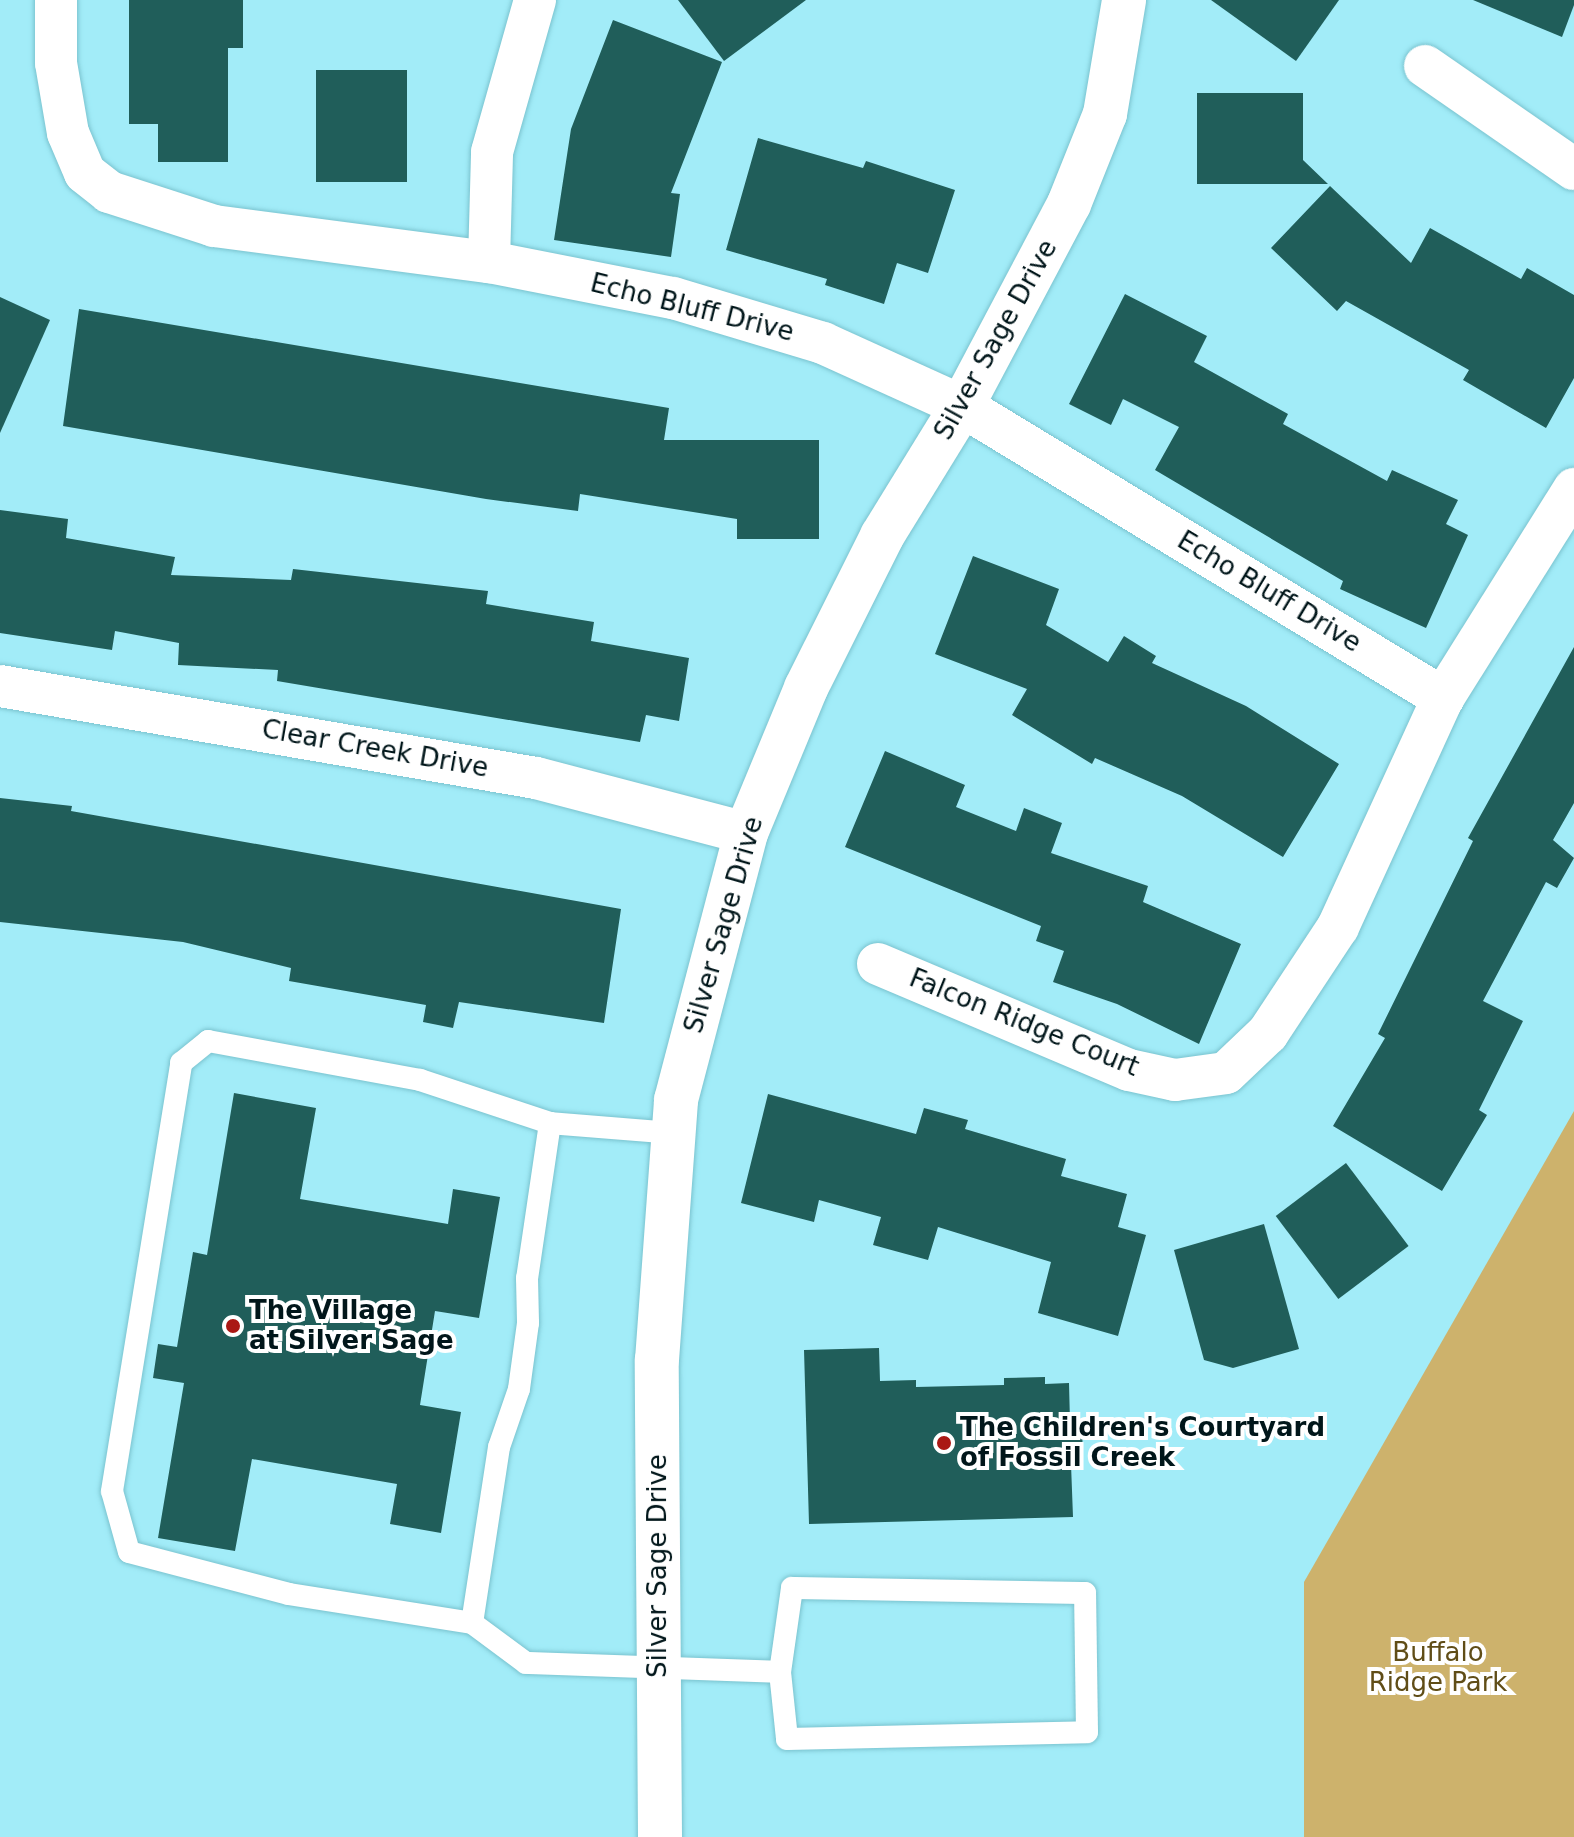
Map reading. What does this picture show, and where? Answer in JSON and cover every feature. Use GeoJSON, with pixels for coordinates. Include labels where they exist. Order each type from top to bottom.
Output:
{"type":"FeatureCollection","features":[{"type":"Feature","properties":{"kind":"street","name":"Echo Bluff Drive"},"geometry":{"type":"LineString","coordinates":[[56,0],[56,63],[68,133],[85,173],[109,192],[214,226],[489,262],[761,321],[962,406],[1443,698]]}},
{"type":"Feature","properties":{"kind":"street"},"geometry":{"type":"LineString","coordinates":[[489,262],[492,152],[535,0]]}},
{"type":"Feature","properties":{"kind":"street","name":"Silver Sage Drive"},"geometry":{"type":"LineString","coordinates":[[660,1837],[657,1360],[676,1100],[746,833],[806,688],[875,550],[962,406],[1069,204],[1105,114],[1124,0]]}},
{"type":"Feature","properties":{"kind":"street"},"geometry":{"type":"LineString","coordinates":[[1425,66],[1574,169]]}},
{"type":"Feature","properties":{"kind":"street","name":"Falcon Ridge Court"},"geometry":{"type":"LineString","coordinates":[[878,964],[1129,1070],[1175,1080],[1226,1073],[1268,1033],[1338,927],[1443,698],[1574,489]]}},
{"type":"Feature","properties":{"kind":"street","name":"Clear Creek Drive"},"geometry":{"type":"LineString","coordinates":[[0,686],[536,778],[746,833]]}},
{"type":"Feature","properties":{"kind":"lane"},"geometry":{"type":"LineString","coordinates":[[673,1133],[550,1123],[420,1080],[208,1041],[181,1063],[112,1491],[129,1552],[289,1594],[472,1623],[526,1663],[659,1671],[780,1672]]}},
{"type":"Feature","properties":{"kind":"lane"},"geometry":{"type":"LineString","coordinates":[[472,1623],[499,1447],[519,1389],[528,1323],[527,1278],[550,1123]]}},
{"type":"Feature","properties":{"kind":"lane"},"geometry":{"type":"LineString","coordinates":[[792,1588],[1085,1593],[1087,1732],[787,1739],[780,1672],[792,1588]]}},
{"type":"Feature","properties":{"kind":"green space","name":"Buffalo Ridge Park"},"geometry":{"type":"Polygon","coordinates":[[[1574,1111],[1574,1837],[1304,1837],[1304,1582],[1574,1111]]]}},
{"type":"Feature","properties":{"kind":"building"},"geometry":{"type":"Polygon","coordinates":[[[129,0],[243,0],[243,48],[228,48],[228,162],[158,162],[158,124],[129,124],[129,0]]]}},
{"type":"Feature","properties":{"kind":"building"},"geometry":{"type":"Polygon","coordinates":[[[678,0],[806,0],[724,61],[678,0]]]}},
{"type":"Feature","properties":{"kind":"building"},"geometry":{"type":"Polygon","coordinates":[[[1211,0],[1339,0],[1296,61],[1211,0]]]}},
{"type":"Feature","properties":{"kind":"building"},"geometry":{"type":"Polygon","coordinates":[[[1473,0],[1574,0],[1574,5],[1562,37],[1473,0]]]}},
{"type":"Feature","properties":{"kind":"building"},"geometry":{"type":"Polygon","coordinates":[[[613,20],[722,62],[671,193],[680,194],[671,257],[554,240],[571,129],[613,20]]]}},
{"type":"Feature","properties":{"kind":"building"},"geometry":{"type":"Polygon","coordinates":[[[316,70],[407,70],[407,182],[316,182],[316,70]]]}},
{"type":"Feature","properties":{"kind":"building"},"geometry":{"type":"Polygon","coordinates":[[[1197,93],[1303,93],[1303,160],[1328,184],[1197,184],[1197,93]]]}},
{"type":"Feature","properties":{"kind":"building"},"geometry":{"type":"Polygon","coordinates":[[[758,138],[863,168],[866,161],[955,190],[928,273],[897,263],[884,304],[825,285],[827,279],[726,250],[758,138]]]}},
{"type":"Feature","properties":{"kind":"building"},"geometry":{"type":"Polygon","coordinates":[[[1330,186],[1411,263],[1430,228],[1521,279],[1527,268],[1574,295],[1574,378],[1546,428],[1463,380],[1469,370],[1346,301],[1337,311],[1271,248],[1330,186]]]}},
{"type":"Feature","properties":{"kind":"building"},"geometry":{"type":"Polygon","coordinates":[[[1125,294],[1207,336],[1194,362],[1288,414],[1283,424],[1387,481],[1392,470],[1458,500],[1446,524],[1468,535],[1426,628],[1340,589],[1343,581],[1155,470],[1179,427],[1123,399],[1111,425],[1069,404],[1125,294]]]}},
{"type":"Feature","properties":{"kind":"building"},"geometry":{"type":"Polygon","coordinates":[[[0,297],[50,320],[0,433],[0,297]]]}},
{"type":"Feature","properties":{"kind":"building"},"geometry":{"type":"Polygon","coordinates":[[[79,309],[669,408],[664,440],[819,440],[819,539],[737,539],[737,519],[580,494],[578,511],[486,499],[63,426],[79,309]]]}},
{"type":"Feature","properties":{"kind":"building"},"geometry":{"type":"Polygon","coordinates":[[[0,510],[68,519],[66,538],[175,557],[171,575],[291,580],[293,569],[488,591],[486,604],[594,622],[591,641],[689,658],[679,721],[646,715],[640,742],[277,681],[278,670],[178,665],[179,643],[115,631],[112,650],[0,633],[0,510]]]}},
{"type":"Feature","properties":{"kind":"building"},"geometry":{"type":"Polygon","coordinates":[[[973,556],[1059,589],[1046,625],[1108,662],[1124,636],[1156,656],[1152,663],[1246,706],[1339,764],[1283,857],[1182,796],[1095,758],[1092,764],[1012,715],[1027,689],[935,654],[973,556]]]}},
{"type":"Feature","properties":{"kind":"building"},"geometry":{"type":"Polygon","coordinates":[[[1574,647],[1574,803],[1553,840],[1574,858],[1557,888],[1546,882],[1483,1001],[1523,1021],[1479,1110],[1487,1115],[1442,1191],[1333,1126],[1385,1038],[1378,1034],[1473,841],[1468,838],[1574,647]]]}},
{"type":"Feature","properties":{"kind":"building"},"geometry":{"type":"Polygon","coordinates":[[[885,751],[965,785],[956,807],[1016,831],[1024,808],[1062,823],[1051,853],[1148,886],[1143,902],[1241,944],[1199,1044],[1117,1004],[1053,982],[1064,951],[1036,941],[1041,926],[845,847],[885,751]]]}},
{"type":"Feature","properties":{"kind":"building"},"geometry":{"type":"Polygon","coordinates":[[[0,798],[72,806],[71,811],[621,909],[604,1023],[459,1002],[453,1028],[423,1022],[426,1005],[289,981],[291,968],[183,942],[0,922],[0,798]]]}},
{"type":"Feature","properties":{"kind":"building","name":"The Village at Silver Sage"},"geometry":{"type":"Polygon","coordinates":[[[234,1093],[316,1108],[300,1199],[448,1224],[453,1189],[500,1197],[479,1318],[435,1311],[420,1405],[461,1412],[441,1533],[390,1524],[397,1484],[252,1459],[235,1551],[158,1538],[184,1383],[153,1378],[158,1344],[177,1347],[193,1252],[207,1255],[234,1093]]]}},
{"type":"Feature","properties":{"kind":"building"},"geometry":{"type":"Polygon","coordinates":[[[768,1094],[916,1134],[924,1108],[968,1120],[965,1129],[1066,1159],[1061,1176],[1127,1194],[1118,1227],[1146,1235],[1118,1336],[1038,1313],[1051,1262],[938,1227],[928,1260],[873,1245],[881,1217],[819,1200],[814,1222],[741,1203],[768,1094]]]}},
{"type":"Feature","properties":{"kind":"building"},"geometry":{"type":"Polygon","coordinates":[[[1346,1163],[1409,1246],[1338,1299],[1276,1216],[1346,1163]]]}},
{"type":"Feature","properties":{"kind":"building"},"geometry":{"type":"Polygon","coordinates":[[[1264,1224],[1299,1349],[1233,1368],[1204,1360],[1174,1250],[1264,1224]]]}},
{"type":"Feature","properties":{"kind":"building","name":"The Children's Courtyard of Fossil Creek"},"geometry":{"type":"Polygon","coordinates":[[[879,1348],[880,1381],[916,1380],[916,1387],[1004,1385],[1004,1378],[1045,1377],[1045,1384],[1069,1383],[1070,1422],[1082,1422],[1083,1463],[1071,1464],[1073,1517],[809,1524],[804,1350],[879,1348]]]}},
{"type":"Feature","properties":{"kind":"place","name":"The Village at Silver Sage"},"geometry":{"type":"Point","coordinates":[233,1326]}},
{"type":"Feature","properties":{"kind":"place","name":"The Children's Courtyard of Fossil Creek"},"geometry":{"type":"Point","coordinates":[944,1443]}}]}
